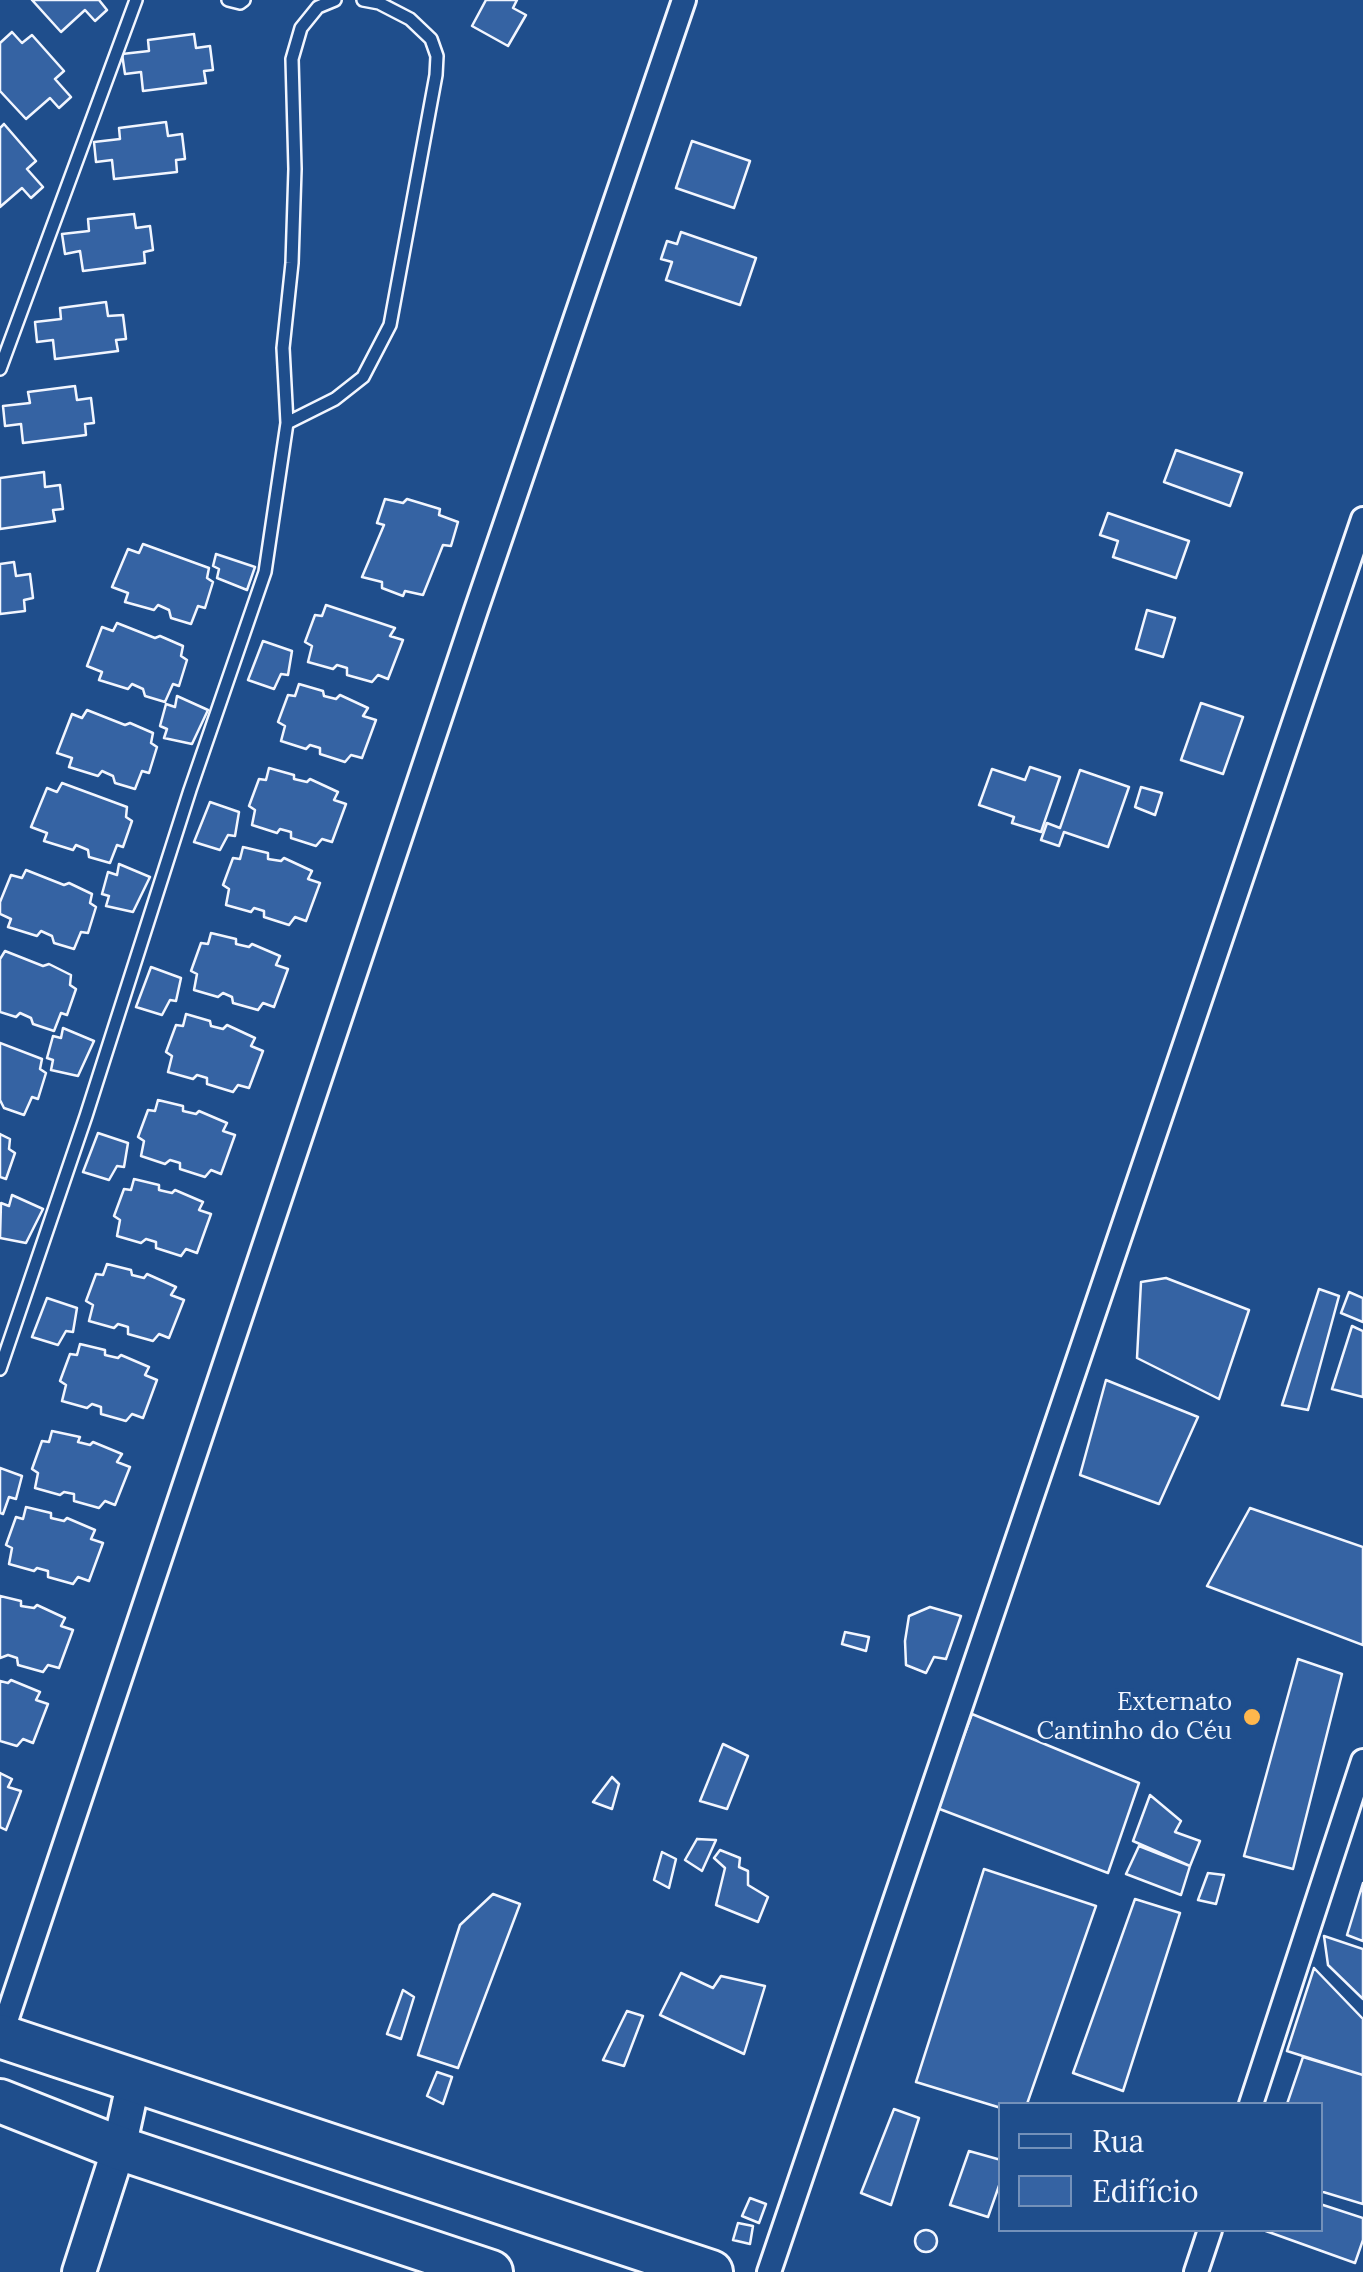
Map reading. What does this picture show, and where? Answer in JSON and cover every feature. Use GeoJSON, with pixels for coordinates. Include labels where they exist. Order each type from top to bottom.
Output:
{"type":"FeatureCollection","features":[{"type":"Feature","properties":{"kind":"highway"},"geometry":{"type":"LineString","coordinates":[[0,2037],[712,2272]]}},
{"type":"Feature","properties":{"kind":"highway"},"geometry":{"type":"LineString","coordinates":[[0,2101],[119,2148],[491,2272]]}},
{"type":"Feature","properties":{"kind":"street"},"geometry":{"type":"LineString","coordinates":[[0,2037],[476,610],[684,0]]}},
{"type":"Feature","properties":{"kind":"street"},"geometry":{"type":"LineString","coordinates":[[769,2272],[1363,519]]}},
{"type":"Feature","properties":{"kind":"street"},"geometry":{"type":"LineString","coordinates":[[1251,2102],[1363,1761]]}},
{"type":"Feature","properties":{"kind":"street"},"geometry":{"type":"LineString","coordinates":[[79,2272],[119,2148],[134,2080]]}},
{"type":"Feature","properties":{"kind":"street"},"geometry":{"type":"LineString","coordinates":[[1196,2272],[1209,2232]]}},
{"type":"Feature","properties":{"kind":"lane"},"geometry":{"type":"LineString","coordinates":[[0,370],[136,0]]}},
{"type":"Feature","properties":{"kind":"lane"},"geometry":{"type":"LineString","coordinates":[[228,0],[244,0]]}},
{"type":"Feature","properties":{"kind":"lane"},"geometry":{"type":"LineString","coordinates":[[0,1370],[265,572],[287,423],[284,348],[293,226],[292,60],[301,28],[318,7],[336,0]]}},
{"type":"Feature","properties":{"kind":"lane"},"geometry":{"type":"LineString","coordinates":[[287,423],[335,399],[363,377],[390,325],[432,92],[437,56],[432,39],[410,19],[379,2],[362,0]]}},
{"type":"Feature","properties":{"kind":"building"},"geometry":{"type":"Polygon","coordinates":[[[32,0],[99,0],[107,10],[95,21],[85,10],[61,32],[32,0]]]}},
{"type":"Feature","properties":{"kind":"building"},"geometry":{"type":"Polygon","coordinates":[[[486,0],[517,0],[513,8],[526,15],[508,46],[472,26],[486,0]]]}},
{"type":"Feature","properties":{"kind":"building"},"geometry":{"type":"Polygon","coordinates":[[[12,32],[22,43],[32,35],[64,71],[55,79],[71,97],[59,108],[50,98],[26,119],[0,91],[0,43],[12,32]]]}},
{"type":"Feature","properties":{"kind":"building"},"geometry":{"type":"Polygon","coordinates":[[[194,34],[196,48],[210,46],[213,70],[204,71],[206,83],[143,91],[141,72],[125,74],[122,54],[149,51],[148,40],[194,34]]]}},
{"type":"Feature","properties":{"kind":"building"},"geometry":{"type":"Polygon","coordinates":[[[166,122],[168,136],[182,134],[185,159],[176,160],[177,172],[114,179],[112,160],[96,162],[94,142],[120,139],[119,128],[166,122]]]}},
{"type":"Feature","properties":{"kind":"building"},"geometry":{"type":"Polygon","coordinates":[[[4,124],[36,161],[27,169],[43,187],[31,198],[22,188],[0,207],[0,128],[4,124]]]}},
{"type":"Feature","properties":{"kind":"building"},"geometry":{"type":"Polygon","coordinates":[[[692,141],[750,161],[734,208],[676,188],[692,141]]]}},
{"type":"Feature","properties":{"kind":"building"},"geometry":{"type":"Polygon","coordinates":[[[134,214],[136,228],[150,226],[153,250],[144,252],[145,263],[83,271],[80,251],[65,254],[62,234],[89,231],[88,219],[134,214]]]}},
{"type":"Feature","properties":{"kind":"building"},"geometry":{"type":"Polygon","coordinates":[[[681,232],[756,258],[740,305],[666,280],[672,262],[661,259],[667,241],[677,244],[681,232]]]}},
{"type":"Feature","properties":{"kind":"building"},"geometry":{"type":"Polygon","coordinates":[[[106,302],[108,316],[123,315],[126,339],[116,340],[118,351],[55,359],[53,340],[37,342],[35,322],[61,319],[60,308],[106,302]]]}},
{"type":"Feature","properties":{"kind":"building"},"geometry":{"type":"Polygon","coordinates":[[[75,386],[77,400],[91,398],[94,423],[85,424],[86,435],[23,443],[21,424],[5,426],[3,406],[30,403],[28,392],[75,386]]]}},
{"type":"Feature","properties":{"kind":"building"},"geometry":{"type":"Polygon","coordinates":[[[1176,450],[1242,473],[1230,506],[1164,482],[1176,450]]]}},
{"type":"Feature","properties":{"kind":"building"},"geometry":{"type":"Polygon","coordinates":[[[44,472],[45,487],[60,485],[63,509],[53,510],[55,521],[0,529],[0,478],[44,472]]]}},
{"type":"Feature","properties":{"kind":"building"},"geometry":{"type":"Polygon","coordinates":[[[385,499],[403,503],[407,499],[440,509],[439,515],[458,522],[451,546],[443,545],[423,595],[405,591],[403,596],[382,588],[382,582],[362,577],[384,525],[377,523],[385,499]]]}},
{"type":"Feature","properties":{"kind":"building"},"geometry":{"type":"Polygon","coordinates":[[[1108,513],[1189,541],[1176,578],[1113,557],[1118,541],[1100,535],[1108,513]]]}},
{"type":"Feature","properties":{"kind":"building"},"geometry":{"type":"Polygon","coordinates":[[[143,544],[209,568],[207,578],[213,582],[205,608],[198,606],[191,624],[171,618],[169,610],[158,605],[154,610],[125,602],[128,593],[112,587],[128,549],[139,553],[143,544]]]}},
{"type":"Feature","properties":{"kind":"building"},"geometry":{"type":"Polygon","coordinates":[[[216,554],[255,567],[247,590],[217,578],[219,569],[213,566],[216,554]]]}},
{"type":"Feature","properties":{"kind":"building"},"geometry":{"type":"Polygon","coordinates":[[[14,562],[16,576],[30,574],[33,598],[24,600],[25,611],[0,614],[0,564],[14,562]]]}},
{"type":"Feature","properties":{"kind":"building"},"geometry":{"type":"Polygon","coordinates":[[[326,605],[395,628],[390,636],[403,640],[388,679],[378,675],[372,682],[347,675],[347,668],[337,665],[333,669],[308,662],[312,646],[305,642],[315,615],[322,616],[326,605]]]}},
{"type":"Feature","properties":{"kind":"building"},"geometry":{"type":"Polygon","coordinates":[[[1147,610],[1175,618],[1163,657],[1136,649],[1147,610]]]}},
{"type":"Feature","properties":{"kind":"building"},"geometry":{"type":"Polygon","coordinates":[[[117,623],[183,646],[181,656],[187,660],[179,686],[173,684],[165,702],[145,696],[143,689],[132,684],[128,689],[99,680],[102,672],[87,666],[102,627],[113,631],[117,623]]]}},
{"type":"Feature","properties":{"kind":"building"},"geometry":{"type":"Polygon","coordinates":[[[263,641],[292,651],[288,675],[281,674],[274,689],[248,680],[263,641]]]}},
{"type":"Feature","properties":{"kind":"building"},"geometry":{"type":"Polygon","coordinates":[[[299,684],[323,691],[324,696],[336,699],[340,695],[368,708],[363,716],[376,720],[362,758],[351,755],[345,762],[320,754],[320,748],[310,745],[306,749],[281,741],[285,726],[278,722],[288,695],[295,696],[299,684]]]}},
{"type":"Feature","properties":{"kind":"building"},"geometry":{"type":"Polygon","coordinates":[[[177,696],[208,710],[192,744],[164,738],[167,729],[160,726],[166,704],[175,707],[177,696]]]}},
{"type":"Feature","properties":{"kind":"building"},"geometry":{"type":"Polygon","coordinates":[[[1201,703],[1243,717],[1223,774],[1181,760],[1201,703]]]}},
{"type":"Feature","properties":{"kind":"building"},"geometry":{"type":"Polygon","coordinates":[[[87,710],[153,733],[151,743],[157,747],[149,773],[142,771],[135,789],[115,783],[113,776],[102,771],[98,776],[69,767],[72,758],[57,753],[72,714],[82,718],[87,710]]]}},
{"type":"Feature","properties":{"kind":"building"},"geometry":{"type":"Polygon","coordinates":[[[1030,767],[1060,777],[1041,832],[1012,823],[1014,817],[979,805],[992,769],[1025,780],[1030,767]]]}},
{"type":"Feature","properties":{"kind":"building"},"geometry":{"type":"Polygon","coordinates":[[[269,768],[294,775],[294,779],[310,779],[338,792],[334,800],[346,804],[332,842],[322,839],[316,846],[291,838],[291,832],[280,829],[277,833],[252,825],[255,810],[249,806],[259,779],[266,780],[269,768]]]}},
{"type":"Feature","properties":{"kind":"building"},"geometry":{"type":"Polygon","coordinates":[[[1080,770],[1129,787],[1108,847],[1064,832],[1059,846],[1041,840],[1047,823],[1060,828],[1080,770]]]}},
{"type":"Feature","properties":{"kind":"building"},"geometry":{"type":"Polygon","coordinates":[[[62,783],[127,807],[126,817],[132,821],[123,847],[117,845],[110,863],[89,857],[88,850],[76,845],[73,850],[44,841],[47,833],[31,827],[47,788],[57,792],[62,783]]]}},
{"type":"Feature","properties":{"kind":"building"},"geometry":{"type":"Polygon","coordinates":[[[1141,787],[1162,793],[1155,815],[1135,807],[1141,787]]]}},
{"type":"Feature","properties":{"kind":"building"},"geometry":{"type":"Polygon","coordinates":[[[210,802],[239,812],[235,836],[228,835],[220,850],[194,842],[210,802]]]}},
{"type":"Feature","properties":{"kind":"building"},"geometry":{"type":"Polygon","coordinates":[[[243,847],[268,853],[268,859],[284,858],[312,871],[308,879],[320,883],[306,921],[295,917],[289,925],[264,917],[264,911],[254,908],[251,912],[226,905],[229,889],[223,885],[233,858],[240,859],[243,847]]]}},
{"type":"Feature","properties":{"kind":"building"},"geometry":{"type":"Polygon","coordinates":[[[119,864],[150,877],[133,912],[106,906],[109,896],[102,894],[108,872],[117,875],[119,864]]]}},
{"type":"Feature","properties":{"kind":"building"},"geometry":{"type":"Polygon","coordinates":[[[26,870],[92,894],[90,903],[96,907],[88,933],[81,932],[74,949],[54,943],[52,936],[41,931],[37,936],[8,927],[11,919],[0,914],[0,902],[11,875],[22,878],[26,870]]]}},
{"type":"Feature","properties":{"kind":"building"},"geometry":{"type":"Polygon","coordinates":[[[211,933],[280,956],[276,965],[288,969],[274,1007],[263,1003],[258,1010],[233,1003],[232,997],[223,993],[218,997],[194,990],[197,974],[191,971],[201,943],[208,944],[211,933]]]}},
{"type":"Feature","properties":{"kind":"building"},"geometry":{"type":"Polygon","coordinates":[[[5,951],[71,975],[70,985],[76,989],[67,1015],[61,1013],[54,1031],[33,1024],[31,1018],[20,1013],[16,1017],[0,1012],[0,959],[5,951]]]}},
{"type":"Feature","properties":{"kind":"building"},"geometry":{"type":"Polygon","coordinates":[[[151,967],[181,978],[176,1001],[170,1000],[162,1015],[136,1007],[151,967]]]}},
{"type":"Feature","properties":{"kind":"building"},"geometry":{"type":"Polygon","coordinates":[[[186,1014],[210,1021],[211,1026],[223,1029],[227,1025],[255,1038],[251,1046],[263,1051],[249,1088],[238,1085],[233,1092],[207,1084],[207,1078],[197,1075],[193,1079],[168,1072],[172,1056],[166,1052],[176,1025],[183,1026],[186,1014]]]}},
{"type":"Feature","properties":{"kind":"building"},"geometry":{"type":"Polygon","coordinates":[[[63,1028],[94,1041],[78,1076],[51,1070],[53,1060],[47,1058],[53,1036],[61,1038],[63,1028]]]}},
{"type":"Feature","properties":{"kind":"building"},"geometry":{"type":"Polygon","coordinates":[[[0,1043],[42,1059],[40,1069],[46,1073],[38,1099],[32,1097],[24,1115],[4,1108],[0,1100],[0,1043]]]}},
{"type":"Feature","properties":{"kind":"building"},"geometry":{"type":"Polygon","coordinates":[[[158,1100],[227,1123],[223,1131],[235,1135],[221,1174],[211,1170],[205,1177],[180,1169],[180,1163],[170,1160],[165,1164],[141,1156],[144,1141],[138,1137],[148,1110],[155,1111],[158,1100]]]}},
{"type":"Feature","properties":{"kind":"building"},"geometry":{"type":"Polygon","coordinates":[[[98,1133],[128,1143],[124,1167],[117,1166],[109,1180],[83,1172],[98,1133]]]}},
{"type":"Feature","properties":{"kind":"building"},"geometry":{"type":"Polygon","coordinates":[[[0,1134],[10,1139],[9,1149],[15,1153],[6,1179],[0,1177],[0,1134]]]}},
{"type":"Feature","properties":{"kind":"building"},"geometry":{"type":"Polygon","coordinates":[[[134,1179],[203,1202],[199,1210],[211,1214],[197,1253],[186,1249],[181,1256],[156,1248],[156,1242],[146,1239],[141,1243],[117,1236],[120,1220],[114,1216],[124,1189],[131,1190],[134,1179]]]}},
{"type":"Feature","properties":{"kind":"building"},"geometry":{"type":"Polygon","coordinates":[[[12,1195],[43,1209],[26,1243],[0,1238],[1,1203],[9,1206],[12,1195]]]}},
{"type":"Feature","properties":{"kind":"building"},"geometry":{"type":"Polygon","coordinates":[[[107,1264],[144,1278],[147,1274],[176,1287],[171,1295],[184,1300],[169,1338],[159,1334],[153,1341],[128,1334],[128,1327],[118,1324],[114,1328],[89,1321],[93,1305],[86,1301],[96,1274],[103,1275],[107,1264]]]}},
{"type":"Feature","properties":{"kind":"building"},"geometry":{"type":"Polygon","coordinates":[[[1166,1278],[1249,1310],[1219,1399],[1137,1358],[1141,1282],[1166,1278]]]}},
{"type":"Feature","properties":{"kind":"building"},"geometry":{"type":"Polygon","coordinates":[[[1319,1289],[1339,1296],[1308,1410],[1282,1405],[1319,1289]]]}},
{"type":"Feature","properties":{"kind":"building"},"geometry":{"type":"Polygon","coordinates":[[[1349,1292],[1363,1298],[1363,1322],[1341,1313],[1349,1292]]]}},
{"type":"Feature","properties":{"kind":"building"},"geometry":{"type":"Polygon","coordinates":[[[47,1298],[77,1308],[73,1332],[66,1331],[58,1345],[32,1337],[47,1298]]]}},
{"type":"Feature","properties":{"kind":"building"},"geometry":{"type":"Polygon","coordinates":[[[1352,1326],[1363,1331],[1363,1397],[1332,1389],[1352,1326]]]}},
{"type":"Feature","properties":{"kind":"building"},"geometry":{"type":"Polygon","coordinates":[[[80,1344],[149,1367],[145,1375],[157,1380],[143,1418],[132,1414],[126,1421],[101,1414],[101,1407],[92,1404],[87,1408],[62,1401],[66,1385],[60,1381],[70,1354],[77,1355],[80,1344]]]}},
{"type":"Feature","properties":{"kind":"building"},"geometry":{"type":"Polygon","coordinates":[[[1106,1380],[1198,1417],[1159,1504],[1080,1475],[1106,1380]]]}},
{"type":"Feature","properties":{"kind":"building"},"geometry":{"type":"Polygon","coordinates":[[[52,1431],[80,1437],[78,1442],[93,1442],[122,1454],[117,1462],[130,1467],[115,1505],[105,1501],[99,1508],[74,1501],[74,1494],[60,1495],[35,1488],[38,1473],[32,1469],[42,1441],[49,1442],[52,1431]]]}},
{"type":"Feature","properties":{"kind":"building"},"geometry":{"type":"Polygon","coordinates":[[[0,1468],[22,1476],[16,1499],[9,1497],[3,1514],[0,1513],[0,1468]]]}},
{"type":"Feature","properties":{"kind":"building"},"geometry":{"type":"Polygon","coordinates":[[[26,1507],[95,1530],[91,1539],[103,1543],[89,1581],[78,1577],[73,1584],[48,1577],[48,1571],[9,1564],[12,1548],[6,1545],[16,1517],[23,1519],[26,1507]]]}},
{"type":"Feature","properties":{"kind":"building"},"geometry":{"type":"Polygon","coordinates":[[[1250,1508],[1363,1547],[1363,1645],[1207,1586],[1250,1508]]]}},
{"type":"Feature","properties":{"kind":"building"},"geometry":{"type":"Polygon","coordinates":[[[0,1596],[21,1601],[21,1606],[37,1605],[65,1618],[61,1626],[73,1630],[59,1668],[48,1665],[43,1672],[18,1665],[17,1658],[8,1655],[0,1658],[0,1596]]]}},
{"type":"Feature","properties":{"kind":"building"},"geometry":{"type":"Polygon","coordinates":[[[930,1607],[961,1616],[946,1659],[934,1657],[926,1673],[906,1665],[905,1641],[909,1616],[930,1607]]]}},
{"type":"Feature","properties":{"kind":"building"},"geometry":{"type":"Polygon","coordinates":[[[845,1632],[869,1637],[866,1651],[842,1644],[845,1632]]]}},
{"type":"Feature","properties":{"kind":"building"},"geometry":{"type":"Polygon","coordinates":[[[1298,1659],[1342,1674],[1293,1869],[1244,1856],[1298,1659]]]}},
{"type":"Feature","properties":{"kind":"building"},"geometry":{"type":"Polygon","coordinates":[[[11,1680],[40,1692],[36,1700],[48,1704],[33,1743],[23,1739],[17,1746],[0,1741],[0,1681],[11,1680]]]}},
{"type":"Feature","properties":{"kind":"building"},"geometry":{"type":"Polygon","coordinates":[[[972,1714],[1139,1783],[1108,1873],[937,1808],[972,1714]]]}},
{"type":"Feature","properties":{"kind":"building"},"geometry":{"type":"Polygon","coordinates":[[[723,1744],[748,1756],[727,1809],[700,1801],[723,1744]]]}},
{"type":"Feature","properties":{"kind":"building"},"geometry":{"type":"Polygon","coordinates":[[[0,1773],[12,1779],[8,1787],[21,1791],[6,1830],[0,1827],[0,1773]]]}},
{"type":"Feature","properties":{"kind":"building"},"geometry":{"type":"Polygon","coordinates":[[[612,1777],[619,1784],[612,1809],[593,1802],[612,1777]]]}},
{"type":"Feature","properties":{"kind":"building"},"geometry":{"type":"Polygon","coordinates":[[[1150,1795],[1181,1821],[1175,1832],[1200,1841],[1190,1866],[1133,1841],[1150,1795]]]}},
{"type":"Feature","properties":{"kind":"building"},"geometry":{"type":"Polygon","coordinates":[[[697,1839],[716,1840],[702,1871],[685,1860],[697,1839]]]}},
{"type":"Feature","properties":{"kind":"building"},"geometry":{"type":"Polygon","coordinates":[[[1139,1846],[1190,1866],[1181,1895],[1126,1874],[1139,1846]]]}},
{"type":"Feature","properties":{"kind":"building"},"geometry":{"type":"Polygon","coordinates":[[[720,1850],[740,1858],[739,1867],[748,1871],[748,1885],[768,1897],[758,1922],[716,1905],[725,1868],[714,1858],[720,1850]]]}},
{"type":"Feature","properties":{"kind":"building"},"geometry":{"type":"Polygon","coordinates":[[[662,1852],[676,1859],[669,1888],[654,1880],[662,1852]]]}},
{"type":"Feature","properties":{"kind":"building"},"geometry":{"type":"Polygon","coordinates":[[[984,1869],[1096,1906],[1028,2102],[998,2102],[998,2107],[916,2082],[984,1869]]]}},
{"type":"Feature","properties":{"kind":"building"},"geometry":{"type":"Polygon","coordinates":[[[1208,1873],[1224,1875],[1216,1904],[1198,1900],[1208,1873]]]}},
{"type":"Feature","properties":{"kind":"building"},"geometry":{"type":"Polygon","coordinates":[[[1363,1883],[1363,1941],[1347,1935],[1363,1883]]]}},
{"type":"Feature","properties":{"kind":"building"},"geometry":{"type":"Polygon","coordinates":[[[493,1894],[520,1904],[458,2068],[418,2055],[460,1925],[493,1894]]]}},
{"type":"Feature","properties":{"kind":"building"},"geometry":{"type":"Polygon","coordinates":[[[1135,1899],[1180,1913],[1123,2091],[1073,2073],[1135,1899]]]}},
{"type":"Feature","properties":{"kind":"building"},"geometry":{"type":"Polygon","coordinates":[[[1324,1936],[1363,1949],[1363,1999],[1328,1965],[1324,1936]]]}},
{"type":"Feature","properties":{"kind":"building"},"geometry":{"type":"Polygon","coordinates":[[[1314,1968],[1363,2019],[1363,2075],[1287,2051],[1314,1968]]]}},
{"type":"Feature","properties":{"kind":"building"},"geometry":{"type":"Polygon","coordinates":[[[681,1973],[713,1988],[721,1976],[765,1986],[744,2054],[660,2015],[681,1973]]]}},
{"type":"Feature","properties":{"kind":"building"},"geometry":{"type":"Polygon","coordinates":[[[403,1990],[414,1997],[401,2039],[387,2034],[403,1990]]]}},
{"type":"Feature","properties":{"kind":"building"},"geometry":{"type":"Polygon","coordinates":[[[627,2011],[643,2016],[624,2066],[603,2060],[627,2011]]]}},
{"type":"Feature","properties":{"kind":"building"},"geometry":{"type":"Polygon","coordinates":[[[1303,2057],[1363,2075],[1363,2204],[1323,2192],[1323,2102],[1288,2102],[1303,2057]]]}},
{"type":"Feature","properties":{"kind":"building"},"geometry":{"type":"Polygon","coordinates":[[[437,2072],[452,2077],[443,2104],[427,2096],[437,2072]]]}},
{"type":"Feature","properties":{"kind":"building"},"geometry":{"type":"Polygon","coordinates":[[[894,2109],[919,2118],[891,2205],[861,2193],[894,2109]]]}},
{"type":"Feature","properties":{"kind":"building"},"geometry":{"type":"Polygon","coordinates":[[[969,2151],[998,2159],[998,2189],[988,2217],[950,2205],[969,2151]]]}},
{"type":"Feature","properties":{"kind":"building"},"geometry":{"type":"Polygon","coordinates":[[[750,2198],[766,2204],[759,2223],[742,2216],[750,2198]]]}},
{"type":"Feature","properties":{"kind":"building"},"geometry":{"type":"Polygon","coordinates":[[[1323,2205],[1363,2218],[1363,2240],[1355,2263],[1269,2232],[1323,2232],[1323,2205]]]}},
{"type":"Feature","properties":{"kind":"building"},"geometry":{"type":"Polygon","coordinates":[[[738,2223],[753,2226],[750,2244],[733,2240],[738,2223]]]}},
{"type":"Feature","properties":{"kind":"building"},"geometry":{"type":"Polygon","coordinates":[[[926,2230],[934,2233],[934,2249],[926,2252],[918,2249],[915,2241],[918,2233],[926,2230]]]}},
{"type":"Feature","properties":{"kind":"place","name":"Externato Cantinho do Céu"},"geometry":{"type":"Point","coordinates":[1252,1717]}}]}
